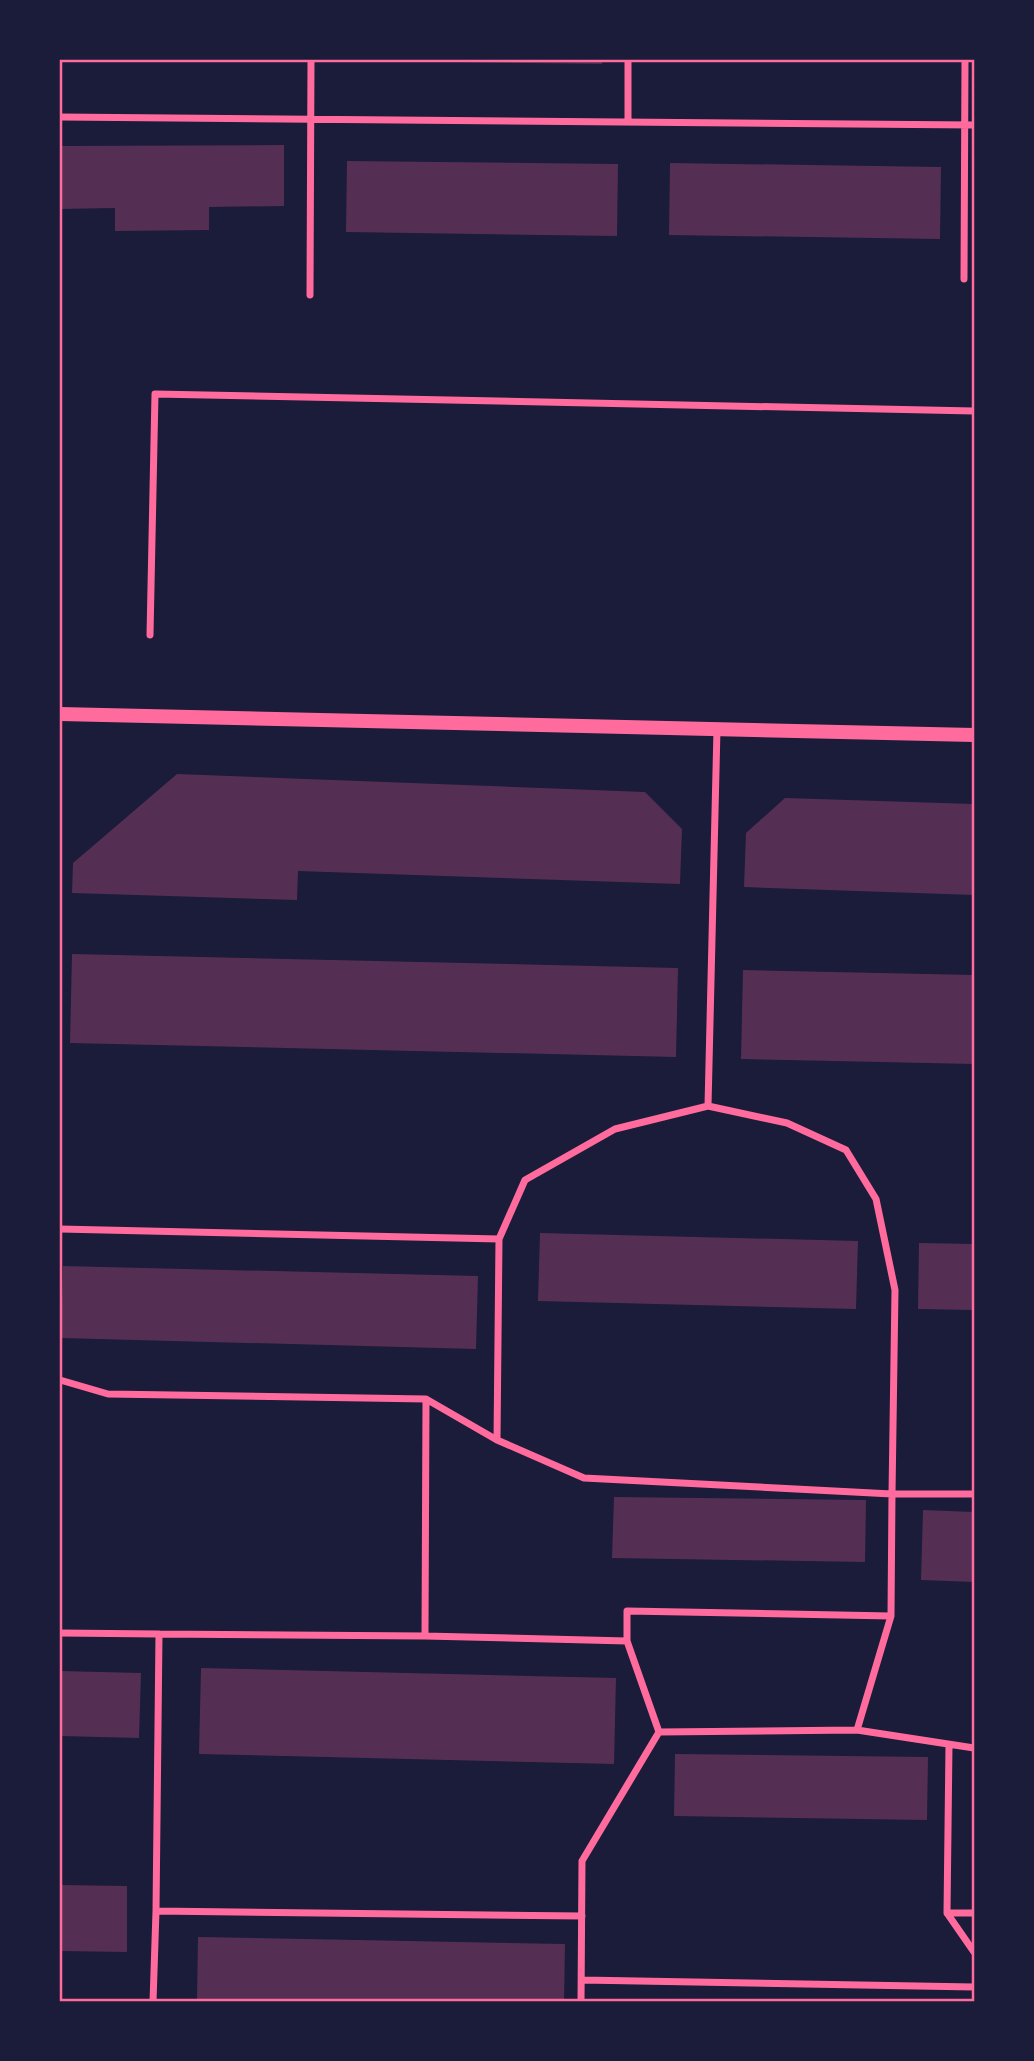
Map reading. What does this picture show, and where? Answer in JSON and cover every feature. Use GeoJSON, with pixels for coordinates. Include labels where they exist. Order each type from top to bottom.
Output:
{"type":"FeatureCollection","features":[{"type":"Feature","properties":{"kind":"main road"},"geometry":{"type":"LineString","coordinates":[[60,714],[975,735]]}},
{"type":"Feature","properties":{"kind":"street"},"geometry":{"type":"LineString","coordinates":[[310,295],[311,60]]}},
{"type":"Feature","properties":{"kind":"street"},"geometry":{"type":"LineString","coordinates":[[628,60],[628,122]]}},
{"type":"Feature","properties":{"kind":"street"},"geometry":{"type":"LineString","coordinates":[[964,279],[965,60]]}},
{"type":"Feature","properties":{"kind":"street"},"geometry":{"type":"LineString","coordinates":[[60,117],[975,125]]}},
{"type":"Feature","properties":{"kind":"street"},"geometry":{"type":"LineString","coordinates":[[150,635],[155,394],[975,411]]}},
{"type":"Feature","properties":{"kind":"street"},"geometry":{"type":"LineString","coordinates":[[708,1106],[717,729]]}},
{"type":"Feature","properties":{"kind":"street"},"geometry":{"type":"LineString","coordinates":[[497,1440],[499,1240],[525,1180],[615,1129],[708,1106],[787,1123],[846,1150],[876,1199],[895,1290],[891,1616],[857,1730]]}},
{"type":"Feature","properties":{"kind":"street"},"geometry":{"type":"LineString","coordinates":[[60,1229],[499,1240]]}},
{"type":"Feature","properties":{"kind":"street"},"geometry":{"type":"LineString","coordinates":[[60,1380],[108,1394],[426,1399],[497,1440],[584,1478],[892,1494],[975,1494]]}},
{"type":"Feature","properties":{"kind":"street"},"geometry":{"type":"LineString","coordinates":[[425,1636],[426,1399]]}},
{"type":"Feature","properties":{"kind":"street"},"geometry":{"type":"LineString","coordinates":[[659,1732],[627,1641],[627,1611],[891,1616]]}},
{"type":"Feature","properties":{"kind":"street"},"geometry":{"type":"LineString","coordinates":[[60,1633],[425,1636],[627,1641]]}},
{"type":"Feature","properties":{"kind":"street"},"geometry":{"type":"LineString","coordinates":[[153,2001],[159,1634]]}},
{"type":"Feature","properties":{"kind":"street"},"geometry":{"type":"LineString","coordinates":[[659,1732],[857,1730],[975,1748]]}},
{"type":"Feature","properties":{"kind":"street"},"geometry":{"type":"LineString","coordinates":[[581,2001],[582,1861],[659,1732]]}},
{"type":"Feature","properties":{"kind":"street"},"geometry":{"type":"LineString","coordinates":[[949,1745],[947,1913],[975,1952]]}},
{"type":"Feature","properties":{"kind":"street"},"geometry":{"type":"LineString","coordinates":[[156,1911],[582,1916]]}},
{"type":"Feature","properties":{"kind":"street"},"geometry":{"type":"LineString","coordinates":[[947,1913],[975,1913]]}},
{"type":"Feature","properties":{"kind":"street"},"geometry":{"type":"LineString","coordinates":[[582,1980],[975,1987]]}},
{"type":"Feature","properties":{"kind":"building"},"geometry":{"type":"Polygon","coordinates":[[[462,60],[603,60],[602,64],[462,60]]]}},
{"type":"Feature","properties":{"kind":"building"},"geometry":{"type":"Polygon","coordinates":[[[284,145],[284,206],[209,207],[209,230],[115,231],[115,208],[60,209],[60,146],[284,145]]]}},
{"type":"Feature","properties":{"kind":"building"},"geometry":{"type":"Polygon","coordinates":[[[347,161],[618,164],[617,236],[346,232],[347,161]]]}},
{"type":"Feature","properties":{"kind":"building"},"geometry":{"type":"Polygon","coordinates":[[[670,163],[941,167],[940,239],[669,235],[670,163]]]}},
{"type":"Feature","properties":{"kind":"building"},"geometry":{"type":"Polygon","coordinates":[[[177,774],[645,792],[682,829],[680,884],[298,871],[297,900],[72,893],[73,863],[177,774]]]}},
{"type":"Feature","properties":{"kind":"building"},"geometry":{"type":"Polygon","coordinates":[[[785,798],[974,804],[974,895],[744,887],[746,833],[785,798]]]}},
{"type":"Feature","properties":{"kind":"building"},"geometry":{"type":"Polygon","coordinates":[[[72,954],[678,968],[676,1057],[70,1043],[72,954]]]}},
{"type":"Feature","properties":{"kind":"building"},"geometry":{"type":"Polygon","coordinates":[[[743,970],[974,975],[974,1064],[741,1059],[743,970]]]}},
{"type":"Feature","properties":{"kind":"building"},"geometry":{"type":"Polygon","coordinates":[[[540,1233],[858,1241],[856,1309],[538,1301],[540,1233]]]}},
{"type":"Feature","properties":{"kind":"building"},"geometry":{"type":"Polygon","coordinates":[[[919,1243],[974,1244],[974,1310],[918,1309],[919,1243]]]}},
{"type":"Feature","properties":{"kind":"building"},"geometry":{"type":"Polygon","coordinates":[[[63,1266],[478,1276],[476,1349],[61,1338],[63,1266]]]}},
{"type":"Feature","properties":{"kind":"building"},"geometry":{"type":"Polygon","coordinates":[[[614,1497],[866,1500],[865,1562],[612,1558],[614,1497]]]}},
{"type":"Feature","properties":{"kind":"building"},"geometry":{"type":"Polygon","coordinates":[[[923,1510],[974,1512],[974,1582],[921,1580],[923,1510]]]}},
{"type":"Feature","properties":{"kind":"building"},"geometry":{"type":"Polygon","coordinates":[[[201,1668],[616,1678],[614,1764],[199,1754],[201,1668]]]}},
{"type":"Feature","properties":{"kind":"building"},"geometry":{"type":"Polygon","coordinates":[[[60,1671],[141,1673],[139,1738],[60,1736],[60,1671]]]}},
{"type":"Feature","properties":{"kind":"building"},"geometry":{"type":"Polygon","coordinates":[[[675,1754],[928,1757],[927,1820],[674,1816],[675,1754]]]}},
{"type":"Feature","properties":{"kind":"building"},"geometry":{"type":"Polygon","coordinates":[[[60,1885],[127,1886],[127,1952],[60,1951],[60,1885]]]}},
{"type":"Feature","properties":{"kind":"building"},"geometry":{"type":"Polygon","coordinates":[[[198,1937],[565,1944],[564,2002],[197,2001],[198,1937]]]}}]}
